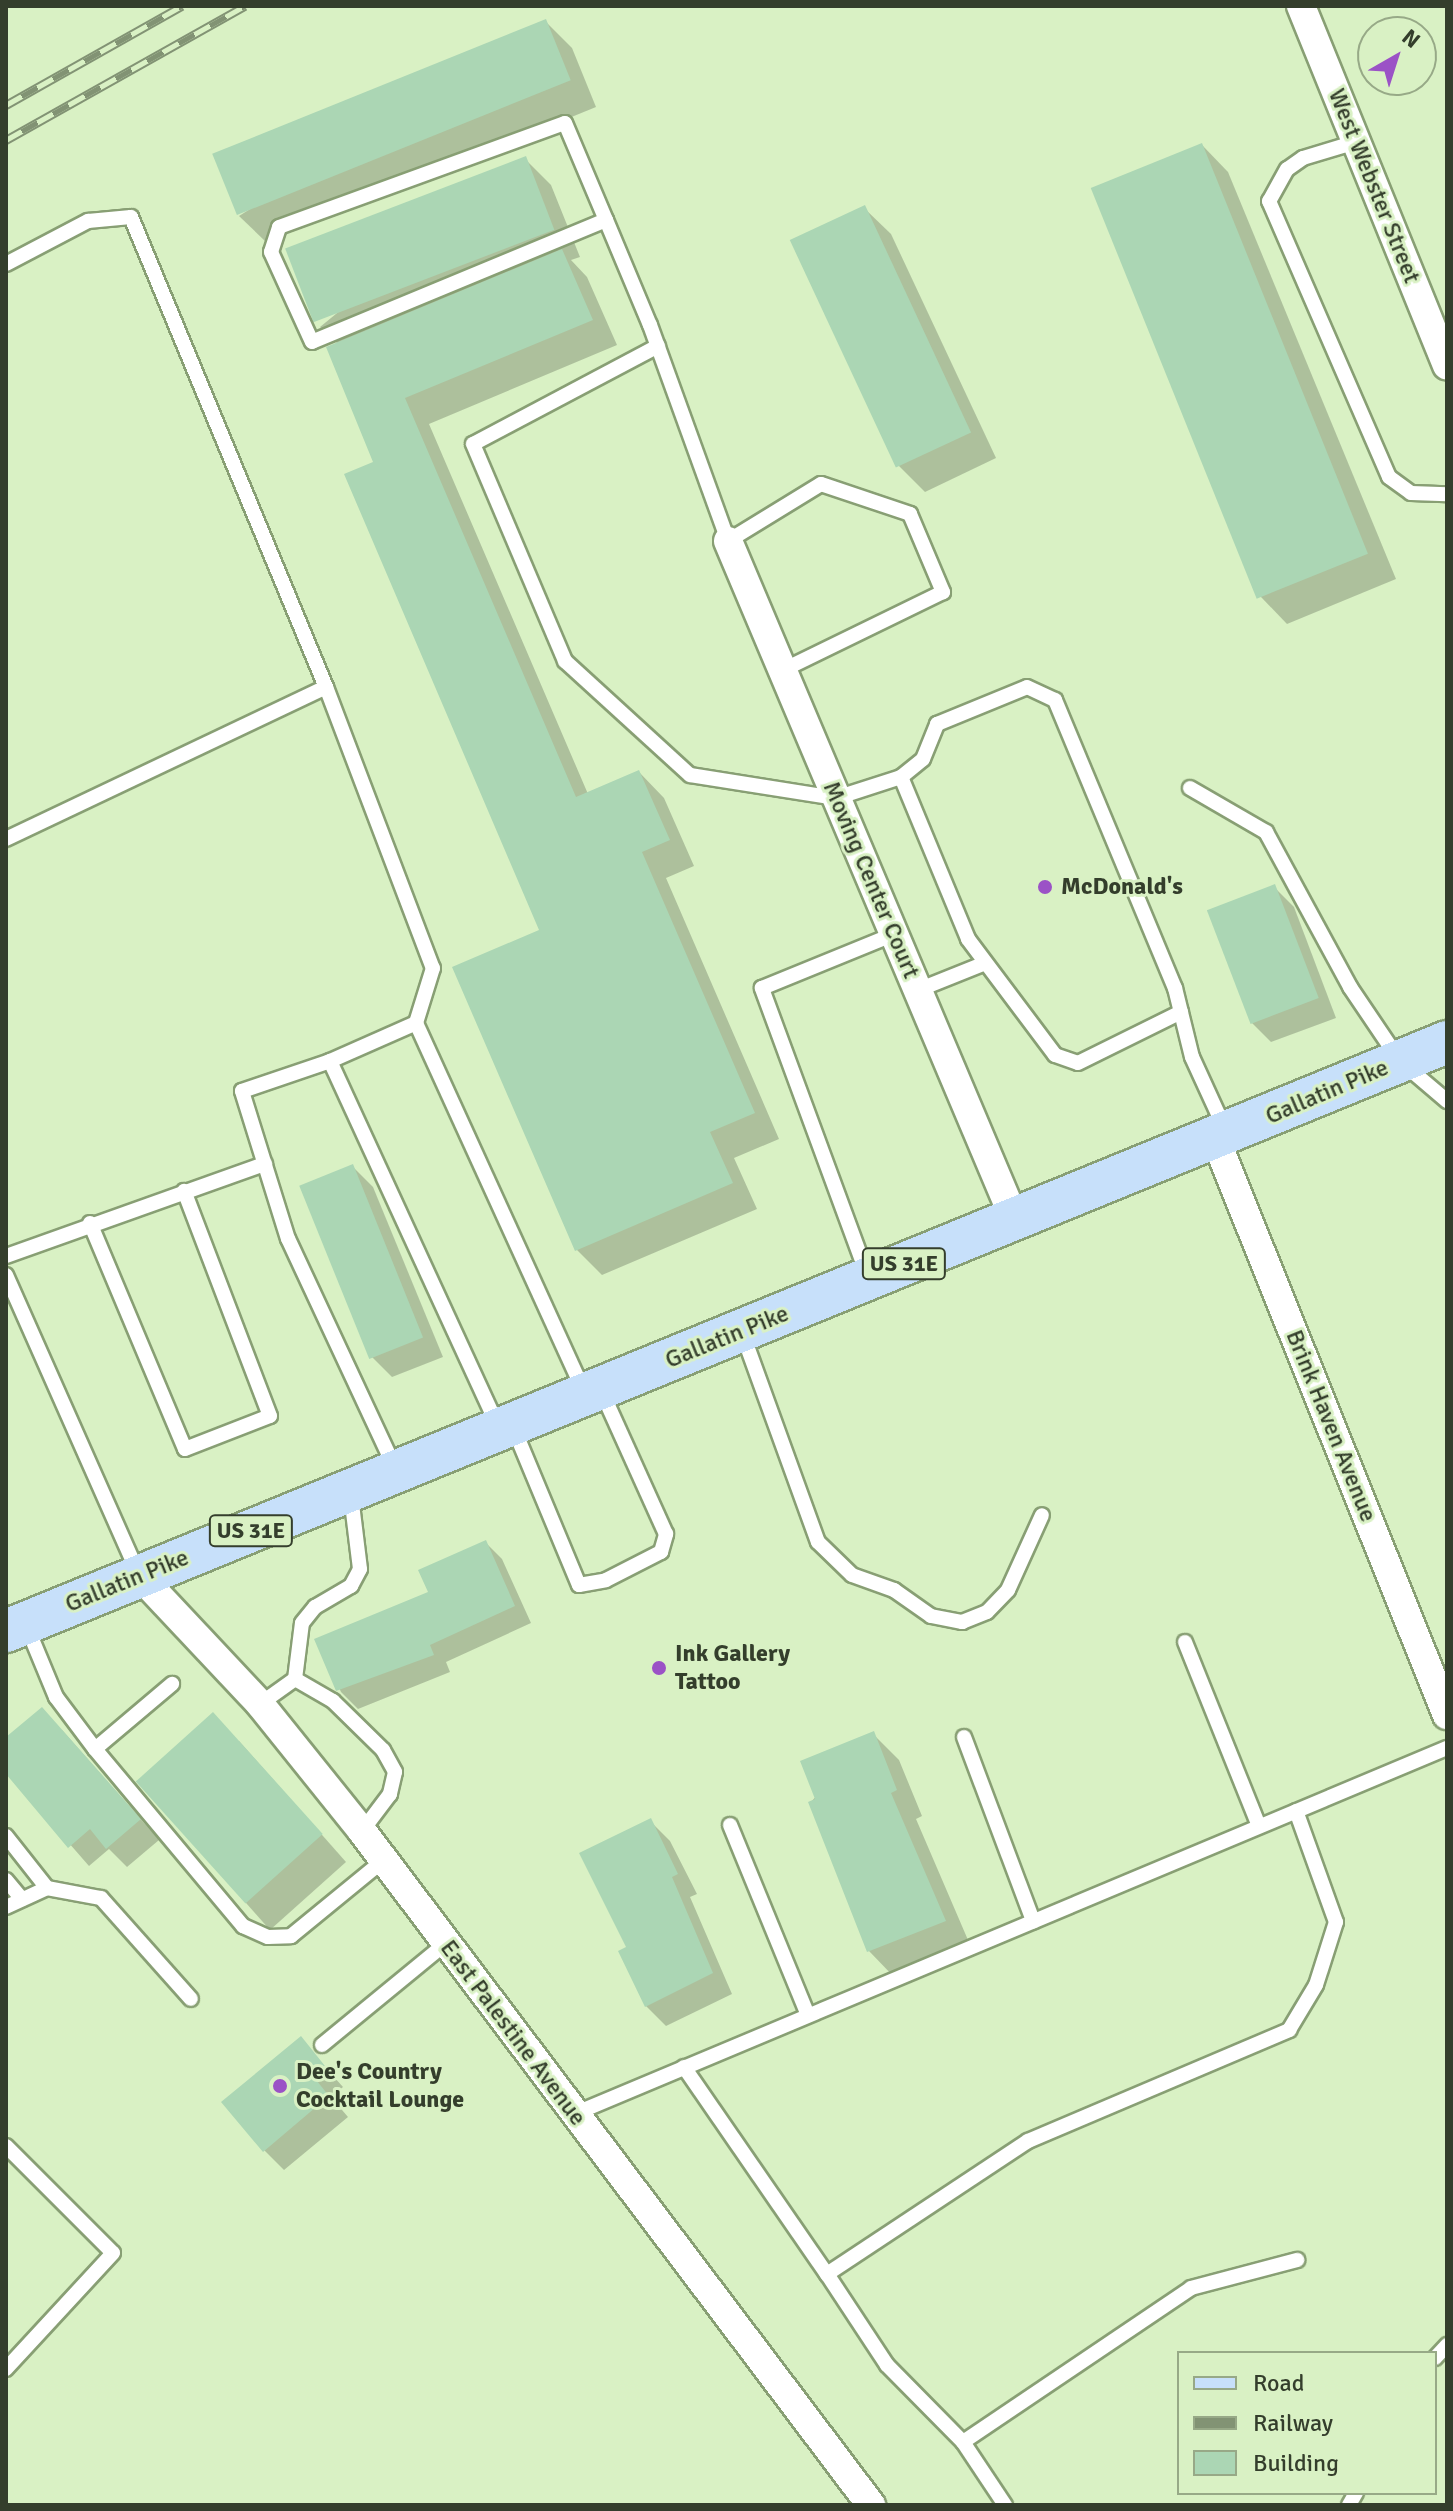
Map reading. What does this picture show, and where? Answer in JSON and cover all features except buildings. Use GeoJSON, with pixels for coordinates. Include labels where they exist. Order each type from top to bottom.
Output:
{"type":"FeatureCollection","features":[{"type":"Feature","properties":{"kind":"main road","name":"Gallatin Pike"},"geometry":{"type":"LineString","coordinates":[[16,1627],[1447,1042]]}},
{"type":"Feature","properties":{"kind":"street","name":"West Webster Street"},"geometry":{"type":"LineString","coordinates":[[1301,6],[1447,366]]}},
{"type":"Feature","properties":{"kind":"street","name":"Moving Center Court"},"geometry":{"type":"LineString","coordinates":[[728,541],[1014,1218]]}},
{"type":"Feature","properties":{"kind":"street","name":"Brink Haven Avenue"},"geometry":{"type":"LineString","coordinates":[[1221,1136],[1447,1715]]}},
{"type":"Feature","properties":{"kind":"street","name":"East Palestine Avenue"},"geometry":{"type":"LineString","coordinates":[[139,1575],[260,1704],[362,1831],[871,2505]]}},
{"type":"Feature","properties":{"kind":"lane"},"geometry":{"type":"LineString","coordinates":[[606,220],[312,342],[271,252],[279,227],[565,123],[606,220],[658,346],[728,541],[821,484],[910,514],[943,592],[783,670]]}},
{"type":"Feature","properties":{"kind":"lane"},"geometry":{"type":"LineString","coordinates":[[1356,142],[1303,158],[1287,169],[1269,201],[1389,477],[1411,493],[1447,494]]}},
{"type":"Feature","properties":{"kind":"lane"},"geometry":{"type":"LineString","coordinates":[[6,264],[88,221],[131,217],[326,687],[433,968],[416,1023],[593,1392],[666,1534],[661,1552],[606,1580],[579,1585],[330,1061]]}},
{"type":"Feature","properties":{"kind":"lane"},"geometry":{"type":"LineString","coordinates":[[658,346],[473,444],[565,661],[690,775],[836,798],[901,777],[923,759],[937,724],[1027,687],[1055,700],[1181,1012],[1192,1057],[1221,1136]]}},
{"type":"Feature","properties":{"kind":"lane"},"geometry":{"type":"LineString","coordinates":[[6,839],[326,687]]}},
{"type":"Feature","properties":{"kind":"lane"},"geometry":{"type":"LineString","coordinates":[[901,777],[968,939],[1055,1055],[1078,1063],[1181,1012]]}},
{"type":"Feature","properties":{"kind":"lane"},"geometry":{"type":"LineString","coordinates":[[1190,788],[1266,832],[1350,987],[1400,1061],[1447,1101]]}},
{"type":"Feature","properties":{"kind":"lane"},"geometry":{"type":"LineString","coordinates":[[869,1278],[762,988],[894,934]]}},
{"type":"Feature","properties":{"kind":"lane"},"geometry":{"type":"LineString","coordinates":[[918,990],[985,963]]}},
{"type":"Feature","properties":{"kind":"lane"},"geometry":{"type":"LineString","coordinates":[[397,1473],[288,1239],[242,1091],[330,1061],[416,1023]]}},
{"type":"Feature","properties":{"kind":"lane"},"geometry":{"type":"LineString","coordinates":[[6,1256],[90,1223],[265,1164]]}},
{"type":"Feature","properties":{"kind":"lane"},"geometry":{"type":"LineString","coordinates":[[90,1223],[185,1449],[270,1416],[184,1191]]}},
{"type":"Feature","properties":{"kind":"lane"},"geometry":{"type":"LineString","coordinates":[[6,1275],[139,1575]]}},
{"type":"Feature","properties":{"kind":"lane"},"geometry":{"type":"LineString","coordinates":[[742,1330],[818,1542],[852,1575],[894,1590],[931,1616],[962,1622],[987,1612],[1008,1590],[1042,1515]]}},
{"type":"Feature","properties":{"kind":"lane"},"geometry":{"type":"LineString","coordinates":[[260,1704],[295,1679],[302,1623],[315,1607],[351,1586],[360,1569],[350,1492]]}},
{"type":"Feature","properties":{"kind":"lane"},"geometry":{"type":"LineString","coordinates":[[16,1627],[56,1697],[95,1749],[243,1926],[268,1937],[291,1936],[384,1860]]}},
{"type":"Feature","properties":{"kind":"lane"},"geometry":{"type":"LineString","coordinates":[[1185,1642],[1258,1824]]}},
{"type":"Feature","properties":{"kind":"lane"},"geometry":{"type":"LineString","coordinates":[[295,1679],[333,1701],[383,1750],[395,1772],[390,1794],[362,1831]]}},
{"type":"Feature","properties":{"kind":"lane"},"geometry":{"type":"LineString","coordinates":[[95,1749],[172,1684]]}},
{"type":"Feature","properties":{"kind":"lane"},"geometry":{"type":"LineString","coordinates":[[964,1737],[1033,1921]]}},
{"type":"Feature","properties":{"kind":"lane"},"geometry":{"type":"LineString","coordinates":[[574,2114],[807,2013],[1447,1748]]}},
{"type":"Feature","properties":{"kind":"lane"},"geometry":{"type":"LineString","coordinates":[[827,2274],[1028,2141],[1289,2030],[1316,1985],[1336,1922],[1296,1811]]}},
{"type":"Feature","properties":{"kind":"lane"},"geometry":{"type":"LineString","coordinates":[[730,1825],[807,2013]]}},
{"type":"Feature","properties":{"kind":"lane"},"geometry":{"type":"LineString","coordinates":[[6,1836],[47,1888]]}},
{"type":"Feature","properties":{"kind":"lane"},"geometry":{"type":"LineString","coordinates":[[6,1880],[22,1899]]}},
{"type":"Feature","properties":{"kind":"lane"},"geometry":{"type":"LineString","coordinates":[[6,1907],[47,1888],[101,1898],[191,1999]]}},
{"type":"Feature","properties":{"kind":"lane"},"geometry":{"type":"LineString","coordinates":[[322,2045],[446,1943]]}},
{"type":"Feature","properties":{"kind":"lane"},"geometry":{"type":"LineString","coordinates":[[684,2067],[887,2365],[963,2442],[1005,2505]]}},
{"type":"Feature","properties":{"kind":"lane"},"geometry":{"type":"LineString","coordinates":[[6,2146],[113,2253],[6,2369]]}},
{"type":"Feature","properties":{"kind":"lane"},"geometry":{"type":"LineString","coordinates":[[963,2442],[1191,2288],[1297,2260]]}},
{"type":"Feature","properties":{"kind":"railway"},"geometry":{"type":"LineString","coordinates":[[6,105],[182,6]]}},
{"type":"Feature","properties":{"kind":"railway"},"geometry":{"type":"LineString","coordinates":[[6,140],[245,6]]}},
{"type":"Feature","properties":{"kind":"place","name":"McDonald's"},"geometry":{"type":"Point","coordinates":[1045,887]}},
{"type":"Feature","properties":{"kind":"place","name":"Ink Gallery Tattoo"},"geometry":{"type":"Point","coordinates":[659,1668]}},
{"type":"Feature","properties":{"kind":"place","name":"Dee's Country Cocktail Lounge"},"geometry":{"type":"Point","coordinates":[280,2086]}}]}
